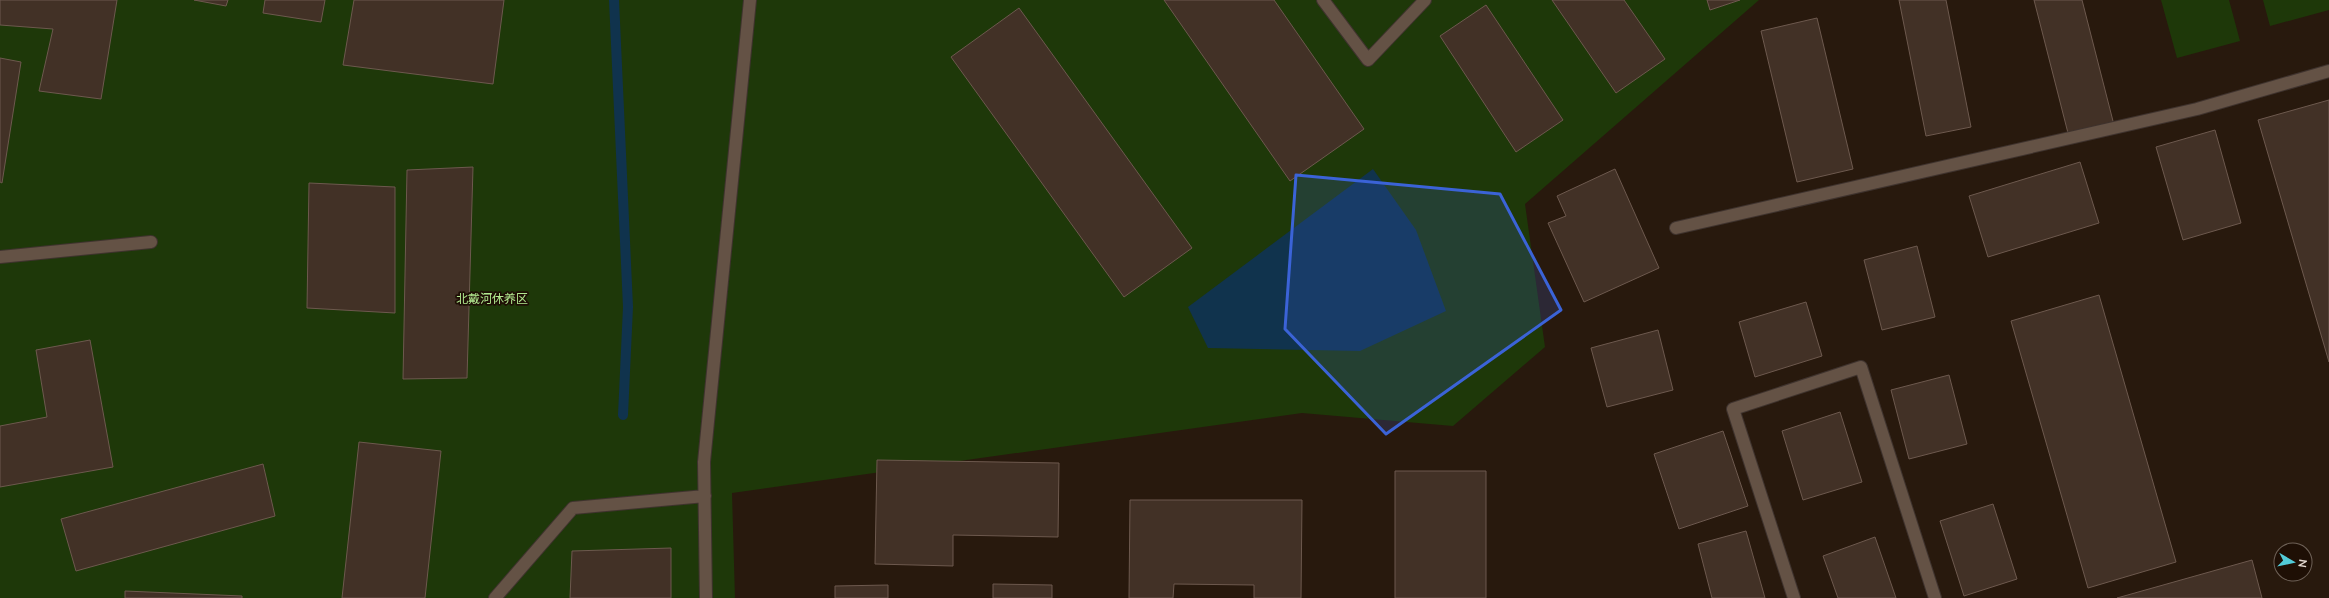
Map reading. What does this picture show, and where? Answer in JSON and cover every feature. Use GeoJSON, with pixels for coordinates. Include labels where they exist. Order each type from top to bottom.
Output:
{"type":"FeatureCollection","features":[{"type":"Feature","properties":{"kind":"street"},"geometry":{"type":"LineString","coordinates":[[706,598],[704,462],[750,0]]}},
{"type":"Feature","properties":{"kind":"street"},"geometry":{"type":"LineString","coordinates":[[1323,0],[1368,60],[1425,0]]}},
{"type":"Feature","properties":{"kind":"street"},"geometry":{"type":"LineString","coordinates":[[1676,228],[2197,109],[2329,71]]}},
{"type":"Feature","properties":{"kind":"street"},"geometry":{"type":"LineString","coordinates":[[0,256],[151,242]]}},
{"type":"Feature","properties":{"kind":"street"},"geometry":{"type":"LineString","coordinates":[[1794,598],[1733,409],[1861,367],[1934,598]]}},
{"type":"Feature","properties":{"kind":"street"},"geometry":{"type":"LineString","coordinates":[[495,598],[573,508],[705,496]]}},
{"type":"Feature","properties":{"kind":"highlighted area"},"geometry":{"type":"Polygon","coordinates":[[[1296,175],[1500,194],[1561,310],[1386,434],[1285,329],[1296,175]]]}},
{"type":"Feature","properties":{"kind":"green space","name":"北戴河休养区"},"geometry":{"type":"Polygon","coordinates":[[[0,0],[1759,0],[1525,204],[1545,347],[1453,426],[1302,413],[732,493],[735,598],[0,598],[0,0]]]}},
{"type":"Feature","properties":{"kind":"green space"},"geometry":{"type":"Polygon","coordinates":[[[2161,0],[2229,0],[2240,41],[2177,58],[2161,0]]]}},
{"type":"Feature","properties":{"kind":"green space"},"geometry":{"type":"Polygon","coordinates":[[[2263,0],[2329,0],[2329,10],[2270,26],[2263,0]]]}},
{"type":"Feature","properties":{"kind":"water"},"geometry":{"type":"Polygon","coordinates":[[[1373,169],[1416,230],[1446,311],[1360,351],[1208,348],[1188,307],[1373,169]]]}},
{"type":"Feature","properties":{"kind":"building"},"geometry":{"type":"Polygon","coordinates":[[[0,0],[117,0],[101,99],[39,91],[53,29],[0,25],[0,0]]]}},
{"type":"Feature","properties":{"kind":"building"},"geometry":{"type":"Polygon","coordinates":[[[194,0],[228,0],[226,6],[194,0]]]}},
{"type":"Feature","properties":{"kind":"building"},"geometry":{"type":"Polygon","coordinates":[[[265,0],[325,0],[321,22],[263,13],[265,0]]]}},
{"type":"Feature","properties":{"kind":"building"},"geometry":{"type":"Polygon","coordinates":[[[354,0],[504,0],[493,84],[343,65],[354,0]]]}},
{"type":"Feature","properties":{"kind":"building"},"geometry":{"type":"Polygon","coordinates":[[[1164,0],[1274,0],[1364,129],[1290,181],[1164,0]]]}},
{"type":"Feature","properties":{"kind":"building"},"geometry":{"type":"Polygon","coordinates":[[[1552,0],[1624,0],[1665,59],[1616,93],[1552,0]]]}},
{"type":"Feature","properties":{"kind":"building"},"geometry":{"type":"Polygon","coordinates":[[[1707,0],[1740,0],[1710,10],[1707,0]]]}},
{"type":"Feature","properties":{"kind":"building"},"geometry":{"type":"Polygon","coordinates":[[[1899,0],[1946,0],[1971,127],[1926,136],[1899,0]]]}},
{"type":"Feature","properties":{"kind":"building"},"geometry":{"type":"Polygon","coordinates":[[[2034,0],[2082,0],[2114,125],[2069,137],[2034,0]]]}},
{"type":"Feature","properties":{"kind":"building"},"geometry":{"type":"Polygon","coordinates":[[[1486,5],[1563,120],[1516,152],[1440,36],[1486,5]]]}},
{"type":"Feature","properties":{"kind":"building"},"geometry":{"type":"Polygon","coordinates":[[[1019,8],[1192,248],[1124,297],[951,57],[1019,8]]]}},
{"type":"Feature","properties":{"kind":"building"},"geometry":{"type":"Polygon","coordinates":[[[1817,18],[1853,169],[1797,182],[1761,31],[1817,18]]]}},
{"type":"Feature","properties":{"kind":"building"},"geometry":{"type":"Polygon","coordinates":[[[0,58],[21,62],[2,183],[0,182],[0,58]]]}},
{"type":"Feature","properties":{"kind":"building"},"geometry":{"type":"Polygon","coordinates":[[[2329,100],[2329,362],[2258,120],[2329,100]]]}},
{"type":"Feature","properties":{"kind":"building"},"geometry":{"type":"Polygon","coordinates":[[[2215,130],[2241,223],[2183,240],[2156,147],[2215,130]]]}},
{"type":"Feature","properties":{"kind":"building"},"geometry":{"type":"Polygon","coordinates":[[[2080,162],[2099,223],[1988,257],[1969,196],[2080,162]]]}},
{"type":"Feature","properties":{"kind":"building"},"geometry":{"type":"Polygon","coordinates":[[[473,167],[467,378],[403,379],[407,170],[473,167]]]}},
{"type":"Feature","properties":{"kind":"building"},"geometry":{"type":"Polygon","coordinates":[[[1615,169],[1659,268],[1584,302],[1548,223],[1566,216],[1557,196],[1615,169]]]}},
{"type":"Feature","properties":{"kind":"building"},"geometry":{"type":"Polygon","coordinates":[[[309,183],[395,187],[395,313],[307,308],[309,183]]]}},
{"type":"Feature","properties":{"kind":"building"},"geometry":{"type":"Polygon","coordinates":[[[1917,246],[1935,317],[1882,330],[1864,260],[1917,246]]]}},
{"type":"Feature","properties":{"kind":"building"},"geometry":{"type":"Polygon","coordinates":[[[2099,295],[2176,562],[2088,588],[2011,321],[2099,295]]]}},
{"type":"Feature","properties":{"kind":"building"},"geometry":{"type":"Polygon","coordinates":[[[1806,302],[1822,356],[1755,377],[1739,322],[1806,302]]]}},
{"type":"Feature","properties":{"kind":"building"},"geometry":{"type":"Polygon","coordinates":[[[1658,330],[1673,390],[1607,407],[1591,348],[1658,330]]]}},
{"type":"Feature","properties":{"kind":"building"},"geometry":{"type":"Polygon","coordinates":[[[90,340],[113,467],[0,487],[0,426],[47,417],[36,350],[90,340]]]}},
{"type":"Feature","properties":{"kind":"building"},"geometry":{"type":"Polygon","coordinates":[[[1949,375],[1967,444],[1909,459],[1891,390],[1949,375]]]}},
{"type":"Feature","properties":{"kind":"building"},"geometry":{"type":"Polygon","coordinates":[[[1840,412],[1862,482],[1803,500],[1782,431],[1840,412]]]}},
{"type":"Feature","properties":{"kind":"building"},"geometry":{"type":"Polygon","coordinates":[[[1723,431],[1748,506],[1679,529],[1654,454],[1723,431]]]}},
{"type":"Feature","properties":{"kind":"building"},"geometry":{"type":"Polygon","coordinates":[[[359,442],[441,451],[425,598],[342,598],[359,442]]]}},
{"type":"Feature","properties":{"kind":"building"},"geometry":{"type":"Polygon","coordinates":[[[877,460],[1059,463],[1058,537],[953,535],[953,566],[875,564],[877,460]]]}},
{"type":"Feature","properties":{"kind":"building"},"geometry":{"type":"Polygon","coordinates":[[[263,464],[275,516],[76,571],[61,519],[263,464]]]}},
{"type":"Feature","properties":{"kind":"building"},"geometry":{"type":"Polygon","coordinates":[[[1395,471],[1486,471],[1486,598],[1395,598],[1395,471]]]}},
{"type":"Feature","properties":{"kind":"building"},"geometry":{"type":"Polygon","coordinates":[[[1130,500],[1302,500],[1301,598],[1254,598],[1254,585],[1174,584],[1173,598],[1129,598],[1130,500]]]}},
{"type":"Feature","properties":{"kind":"building"},"geometry":{"type":"Polygon","coordinates":[[[1993,504],[2017,579],[1964,596],[1940,521],[1993,504]]]}},
{"type":"Feature","properties":{"kind":"building"},"geometry":{"type":"Polygon","coordinates":[[[1746,531],[1765,598],[1712,598],[1698,544],[1746,531]]]}},
{"type":"Feature","properties":{"kind":"building"},"geometry":{"type":"Polygon","coordinates":[[[1875,537],[1896,598],[1838,598],[1823,556],[1875,537]]]}},
{"type":"Feature","properties":{"kind":"building"},"geometry":{"type":"Polygon","coordinates":[[[671,548],[671,598],[570,598],[572,551],[671,548]]]}},
{"type":"Feature","properties":{"kind":"building"},"geometry":{"type":"Polygon","coordinates":[[[2252,560],[2262,598],[2117,598],[2252,560]]]}},
{"type":"Feature","properties":{"kind":"building"},"geometry":{"type":"Polygon","coordinates":[[[993,584],[1052,585],[1052,598],[993,598],[993,584]]]}},
{"type":"Feature","properties":{"kind":"building"},"geometry":{"type":"Polygon","coordinates":[[[888,585],[888,598],[835,598],[835,586],[888,585]]]}},
{"type":"Feature","properties":{"kind":"building"},"geometry":{"type":"Polygon","coordinates":[[[125,591],[242,596],[242,598],[125,598],[125,591]]]}},
{"type":"Feature","properties":{"kind":"waterway"},"geometry":{"type":"LineString","coordinates":[[614,0],[628,307],[623,415]]}}]}
